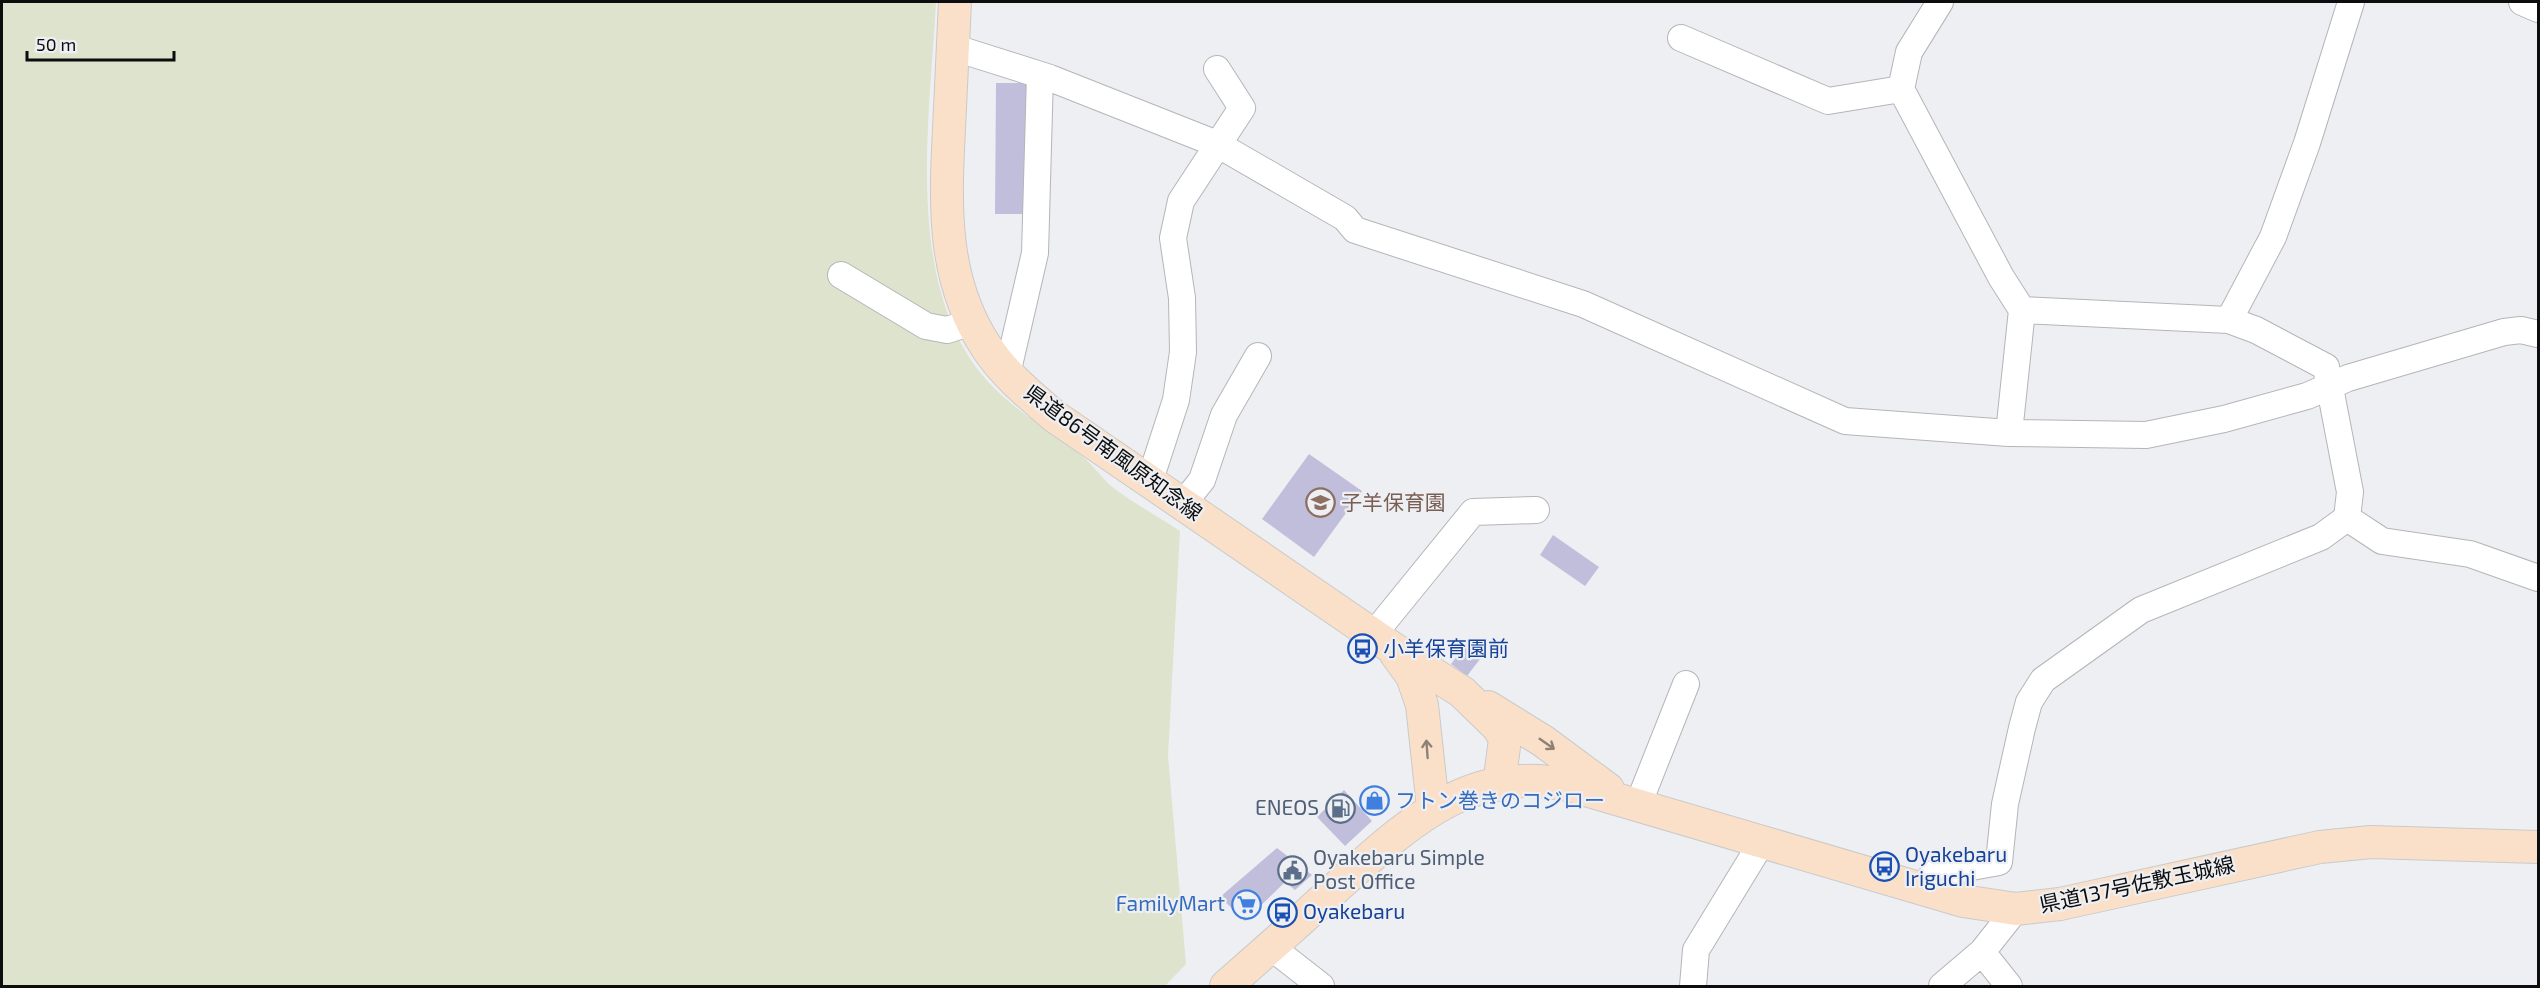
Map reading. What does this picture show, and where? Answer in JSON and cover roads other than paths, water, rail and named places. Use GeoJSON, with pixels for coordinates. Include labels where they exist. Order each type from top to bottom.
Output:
{"type":"FeatureCollection","features":[{"type":"Feature","properties":{"kind":"main road","name":"県道86号南風原知念線"},"geometry":{"type":"LineString","coordinates":[[954,2],[945,203],[954,272],[972,322],[988,348],[1007,374],[1054,416],[1382,641],[1462,692],[1502,732],[1505,749],[1499,785]]}},
{"type":"Feature","properties":{"kind":"main road","name":"県道86号南風原知念線"},"geometry":{"type":"LineString","coordinates":[[1382,641],[1412,676],[1422,705],[1432,807]]}},
{"type":"Feature","properties":{"kind":"main road"},"geometry":{"type":"LineString","coordinates":[[1462,692],[1543,741],[1628,802]]}},
{"type":"Feature","properties":{"kind":"main road","name":"県道137号佐敷玉城線"},"geometry":{"type":"LineString","coordinates":[[1499,785],[1522,781],[1559,783],[1963,901],[2016,909],[2060,904],[2129,887],[2320,847],[2371,842],[2538,847]]}},
{"type":"Feature","properties":{"kind":"main road"},"geometry":{"type":"LineString","coordinates":[[1226,987],[1394,837],[1432,807],[1471,791],[1499,785]]}},
{"type":"Feature","properties":{"kind":"street"},"geometry":{"type":"LineString","coordinates":[[1940,2],[1909,52],[1901,88],[2001,277],[2022,310],[2009,433]]}},
{"type":"Feature","properties":{"kind":"street"},"geometry":{"type":"LineString","coordinates":[[2229,320],[2273,237],[2307,143],[2351,2]]}},
{"type":"Feature","properties":{"kind":"street"},"geometry":{"type":"LineString","coordinates":[[2522,2],[2538,9]]}},
{"type":"Feature","properties":{"kind":"street"},"geometry":{"type":"LineString","coordinates":[[1681,38],[1828,101],[1901,88]]}},
{"type":"Feature","properties":{"kind":"street"},"geometry":{"type":"LineString","coordinates":[[952,47],[1040,75],[1217,144],[1345,218],[1355,230],[1583,304],[1845,421],[2009,433],[2146,435],[2224,419],[2331,387],[2348,378],[2504,332],[2521,330],[2538,334]]}},
{"type":"Feature","properties":{"kind":"street"},"geometry":{"type":"LineString","coordinates":[[1149,483],[1176,400],[1183,352],[1182,298],[1173,238],[1181,201],[1242,108],[1217,69]]}},
{"type":"Feature","properties":{"kind":"street"},"geometry":{"type":"LineString","coordinates":[[1007,374],[1035,253],[1040,75]]}},
{"type":"Feature","properties":{"kind":"street"},"geometry":{"type":"LineString","coordinates":[[841,275],[926,326],[947,330],[972,322]]}},
{"type":"Feature","properties":{"kind":"street"},"geometry":{"type":"LineString","coordinates":[[1922,889],[1932,874],[1999,862],[2005,804],[2022,728],[2029,702],[2043,680],[2141,610],[2321,537],[2347,518],[2350,492],[2326,367],[2256,330],[2229,320],[2022,310]]}},
{"type":"Feature","properties":{"kind":"street"},"geometry":{"type":"LineString","coordinates":[[1182,505],[1202,480],[1224,415],[1258,356]]}},
{"type":"Feature","properties":{"kind":"street"},"geometry":{"type":"LineString","coordinates":[[1382,641],[1473,512],[1536,510]]}},
{"type":"Feature","properties":{"kind":"street"},"geometry":{"type":"LineString","coordinates":[[2347,518],[2382,541],[2470,554],[2538,578]]}},
{"type":"Feature","properties":{"kind":"street"},"geometry":{"type":"LineString","coordinates":[[1628,802],[1686,684]]}},
{"type":"Feature","properties":{"kind":"street"},"geometry":{"type":"LineString","coordinates":[[1693,987],[1696,950],[1762,842]]}},
{"type":"Feature","properties":{"kind":"street"},"geometry":{"type":"LineString","coordinates":[[1942,987],[1982,952],[2016,909]]}},
{"type":"Feature","properties":{"kind":"street"},"geometry":{"type":"LineString","coordinates":[[1271,947],[1321,987]]}},
{"type":"Feature","properties":{"kind":"street"},"geometry":{"type":"LineString","coordinates":[[1982,952],[2009,987]]}},
{"type":"Feature","properties":{"kind":"place","name":"子羊保育園"},"geometry":{"type":"Point","coordinates":[1320,503]}},
{"type":"Feature","properties":{"kind":"place","name":"小羊保育園前"},"geometry":{"type":"Point","coordinates":[1362,649]}},
{"type":"Feature","properties":{"kind":"place","name":"フトン巻きのコジロー"},"geometry":{"type":"Point","coordinates":[1374,801]}},
{"type":"Feature","properties":{"kind":"place","name":"ENEOS"},"geometry":{"type":"Point","coordinates":[1340,808]}},
{"type":"Feature","properties":{"kind":"place","name":"Oyakebaru Iriguchi"},"geometry":{"type":"Point","coordinates":[1884,867]}},
{"type":"Feature","properties":{"kind":"place","name":"Oyakebaru Simple Post Office"},"geometry":{"type":"Point","coordinates":[1292,870]}},
{"type":"Feature","properties":{"kind":"place","name":"FamilyMart"},"geometry":{"type":"Point","coordinates":[1246,904]}},
{"type":"Feature","properties":{"kind":"place","name":"Oyakebaru"},"geometry":{"type":"Point","coordinates":[1282,912]}}]}
